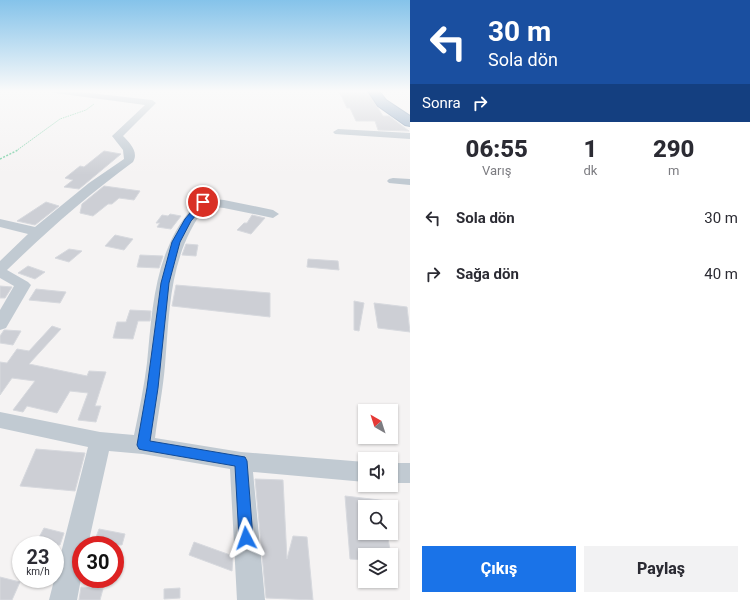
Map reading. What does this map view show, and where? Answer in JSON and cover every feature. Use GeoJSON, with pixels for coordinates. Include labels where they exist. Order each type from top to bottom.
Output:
{"type":"FeatureCollection","features":[{"type":"Feature","properties":{"kind":"street"},"geometry":{"type":"LineString","coordinates":[[0,324],[23,285],[0,270],[38,232],[93,186],[129,160],[130,156],[128,148],[118,136],[136,119]]}},
{"type":"Feature","properties":{"kind":"street"},"geometry":{"type":"LineString","coordinates":[[338,132],[410,136]]}},
{"type":"Feature","properties":{"kind":"street"},"geometry":{"type":"LineString","coordinates":[[393,181],[410,182]]}},
{"type":"Feature","properties":{"kind":"street"},"geometry":{"type":"LineString","coordinates":[[143,445],[153,388],[165,283],[176,242],[187,220],[203,202],[224,204],[273,214]]}},
{"type":"Feature","properties":{"kind":"street"},"geometry":{"type":"LineString","coordinates":[[0,223],[38,232]]}},
{"type":"Feature","properties":{"kind":"street"},"geometry":{"type":"LineString","coordinates":[[0,420],[100,441],[143,445],[241,461],[358,471]]}},
{"type":"Feature","properties":{"kind":"street"},"geometry":{"type":"LineString","coordinates":[[63,600],[100,441]]}},
{"type":"Feature","properties":{"kind":"street"},"geometry":{"type":"LineString","coordinates":[[241,461],[251,600]]}},
{"type":"Feature","properties":{"kind":"street"},"geometry":{"type":"LineString","coordinates":[[398,473],[410,473]]}},
{"type":"Feature","properties":{"kind":"path"},"geometry":{"type":"LineString","coordinates":[[0,159],[20,149],[60,119]]}},
{"type":"Feature","properties":{"kind":"building"},"geometry":{"type":"Polygon","coordinates":[[[355,119],[393,119],[409,131],[378,130],[375,121],[356,121],[355,119]]]}},
{"type":"Feature","properties":{"kind":"building"},"geometry":{"type":"Polygon","coordinates":[[[104,151],[121,154],[79,189],[64,187],[73,180],[65,178],[80,166],[84,167],[104,151]]]}},
{"type":"Feature","properties":{"kind":"building"},"geometry":{"type":"Polygon","coordinates":[[[104,186],[140,191],[134,200],[119,198],[112,204],[108,204],[93,216],[80,213],[82,204],[104,186]]]}},
{"type":"Feature","properties":{"kind":"building"},"geometry":{"type":"Polygon","coordinates":[[[46,202],[59,206],[35,225],[17,221],[46,202]]]}},
{"type":"Feature","properties":{"kind":"building"},"geometry":{"type":"Polygon","coordinates":[[[170,214],[181,216],[171,229],[157,227],[160,223],[156,223],[162,215],[168,216],[170,214]]]}},
{"type":"Feature","properties":{"kind":"building"},"geometry":{"type":"Polygon","coordinates":[[[252,215],[265,218],[251,234],[237,230],[244,223],[247,223],[252,215]]]}},
{"type":"Feature","properties":{"kind":"building"},"geometry":{"type":"Polygon","coordinates":[[[115,235],[133,239],[124,250],[105,246],[115,235]]]}},
{"type":"Feature","properties":{"kind":"building"},"geometry":{"type":"Polygon","coordinates":[[[186,244],[198,245],[196,256],[182,255],[186,244]]]}},
{"type":"Feature","properties":{"kind":"building"},"geometry":{"type":"Polygon","coordinates":[[[69,249],[82,251],[69,262],[55,258],[69,249]]]}},
{"type":"Feature","properties":{"kind":"building"},"geometry":{"type":"Polygon","coordinates":[[[140,255],[163,256],[159,268],[137,267],[140,255]]]}},
{"type":"Feature","properties":{"kind":"building"},"geometry":{"type":"Polygon","coordinates":[[[308,259],[338,261],[339,270],[307,267],[308,259]]]}},
{"type":"Feature","properties":{"kind":"building"},"geometry":{"type":"Polygon","coordinates":[[[28,266],[45,272],[35,279],[18,273],[28,266]]]}},
{"type":"Feature","properties":{"kind":"building"},"geometry":{"type":"Polygon","coordinates":[[[176,285],[270,293],[270,317],[172,306],[176,285]]]}},
{"type":"Feature","properties":{"kind":"building"},"geometry":{"type":"Polygon","coordinates":[[[0,286],[12,287],[5,298],[0,298],[0,286]]]}},
{"type":"Feature","properties":{"kind":"building"},"geometry":{"type":"Polygon","coordinates":[[[36,289],[66,292],[60,303],[29,300],[36,289]]]}},
{"type":"Feature","properties":{"kind":"building"},"geometry":{"type":"Polygon","coordinates":[[[354,301],[364,303],[359,331],[354,330],[354,301]]]}},
{"type":"Feature","properties":{"kind":"building"},"geometry":{"type":"Polygon","coordinates":[[[374,303],[407,307],[410,332],[378,328],[374,303]]]}},
{"type":"Feature","properties":{"kind":"building"},"geometry":{"type":"Polygon","coordinates":[[[130,310],[151,311],[150,321],[138,321],[133,339],[113,338],[117,322],[126,322],[130,310]]]}},
{"type":"Feature","properties":{"kind":"building"},"geometry":{"type":"Polygon","coordinates":[[[52,326],[61,329],[29,364],[87,376],[89,371],[106,372],[95,406],[101,406],[96,422],[78,420],[88,393],[70,391],[57,413],[27,406],[23,412],[13,410],[35,381],[12,378],[0,395],[0,362],[7,363],[17,349],[29,351],[52,326]]]}},
{"type":"Feature","properties":{"kind":"building"},"geometry":{"type":"Polygon","coordinates":[[[4,330],[21,331],[13,345],[0,343],[0,336],[4,330]]]}},
{"type":"Feature","properties":{"kind":"building"},"geometry":{"type":"Polygon","coordinates":[[[36,449],[85,453],[75,491],[20,486],[36,449]]]}},
{"type":"Feature","properties":{"kind":"building"},"geometry":{"type":"Polygon","coordinates":[[[255,479],[283,480],[287,559],[293,536],[307,537],[313,600],[266,598],[255,479]]]}},
{"type":"Feature","properties":{"kind":"building"},"geometry":{"type":"Polygon","coordinates":[[[345,496],[379,500],[358,500],[358,540],[388,540],[390,548],[358,548],[358,560],[350,559],[345,496]]]}},
{"type":"Feature","properties":{"kind":"building"},"geometry":{"type":"Polygon","coordinates":[[[44,528],[64,533],[63,536],[40,536],[44,528]]]}},
{"type":"Feature","properties":{"kind":"building"},"geometry":{"type":"Polygon","coordinates":[[[99,529],[125,534],[124,538],[124,536],[96,536],[99,529]]]}},
{"type":"Feature","properties":{"kind":"building"},"geometry":{"type":"Polygon","coordinates":[[[194,542],[233,556],[232,571],[189,555],[194,542]]]}},
{"type":"Feature","properties":{"kind":"building"},"geometry":{"type":"Polygon","coordinates":[[[0,577],[12,580],[12,588],[17,588],[12,600],[0,600],[0,577]]]}},
{"type":"Feature","properties":{"kind":"building"},"geometry":{"type":"Polygon","coordinates":[[[81,588],[103,589],[100,600],[79,600],[81,588]]]}},
{"type":"Feature","properties":{"kind":"building"},"geometry":{"type":"Polygon","coordinates":[[[180,588],[180,598],[164,599],[164,589],[180,588]]]}},
{"type":"Feature","properties":{"kind":"route"},"geometry":{"type":"LineString","coordinates":[[203,202],[187,220],[176,242],[165,283],[158,331],[153,388],[143,445],[241,461],[246,538]]}}]}
